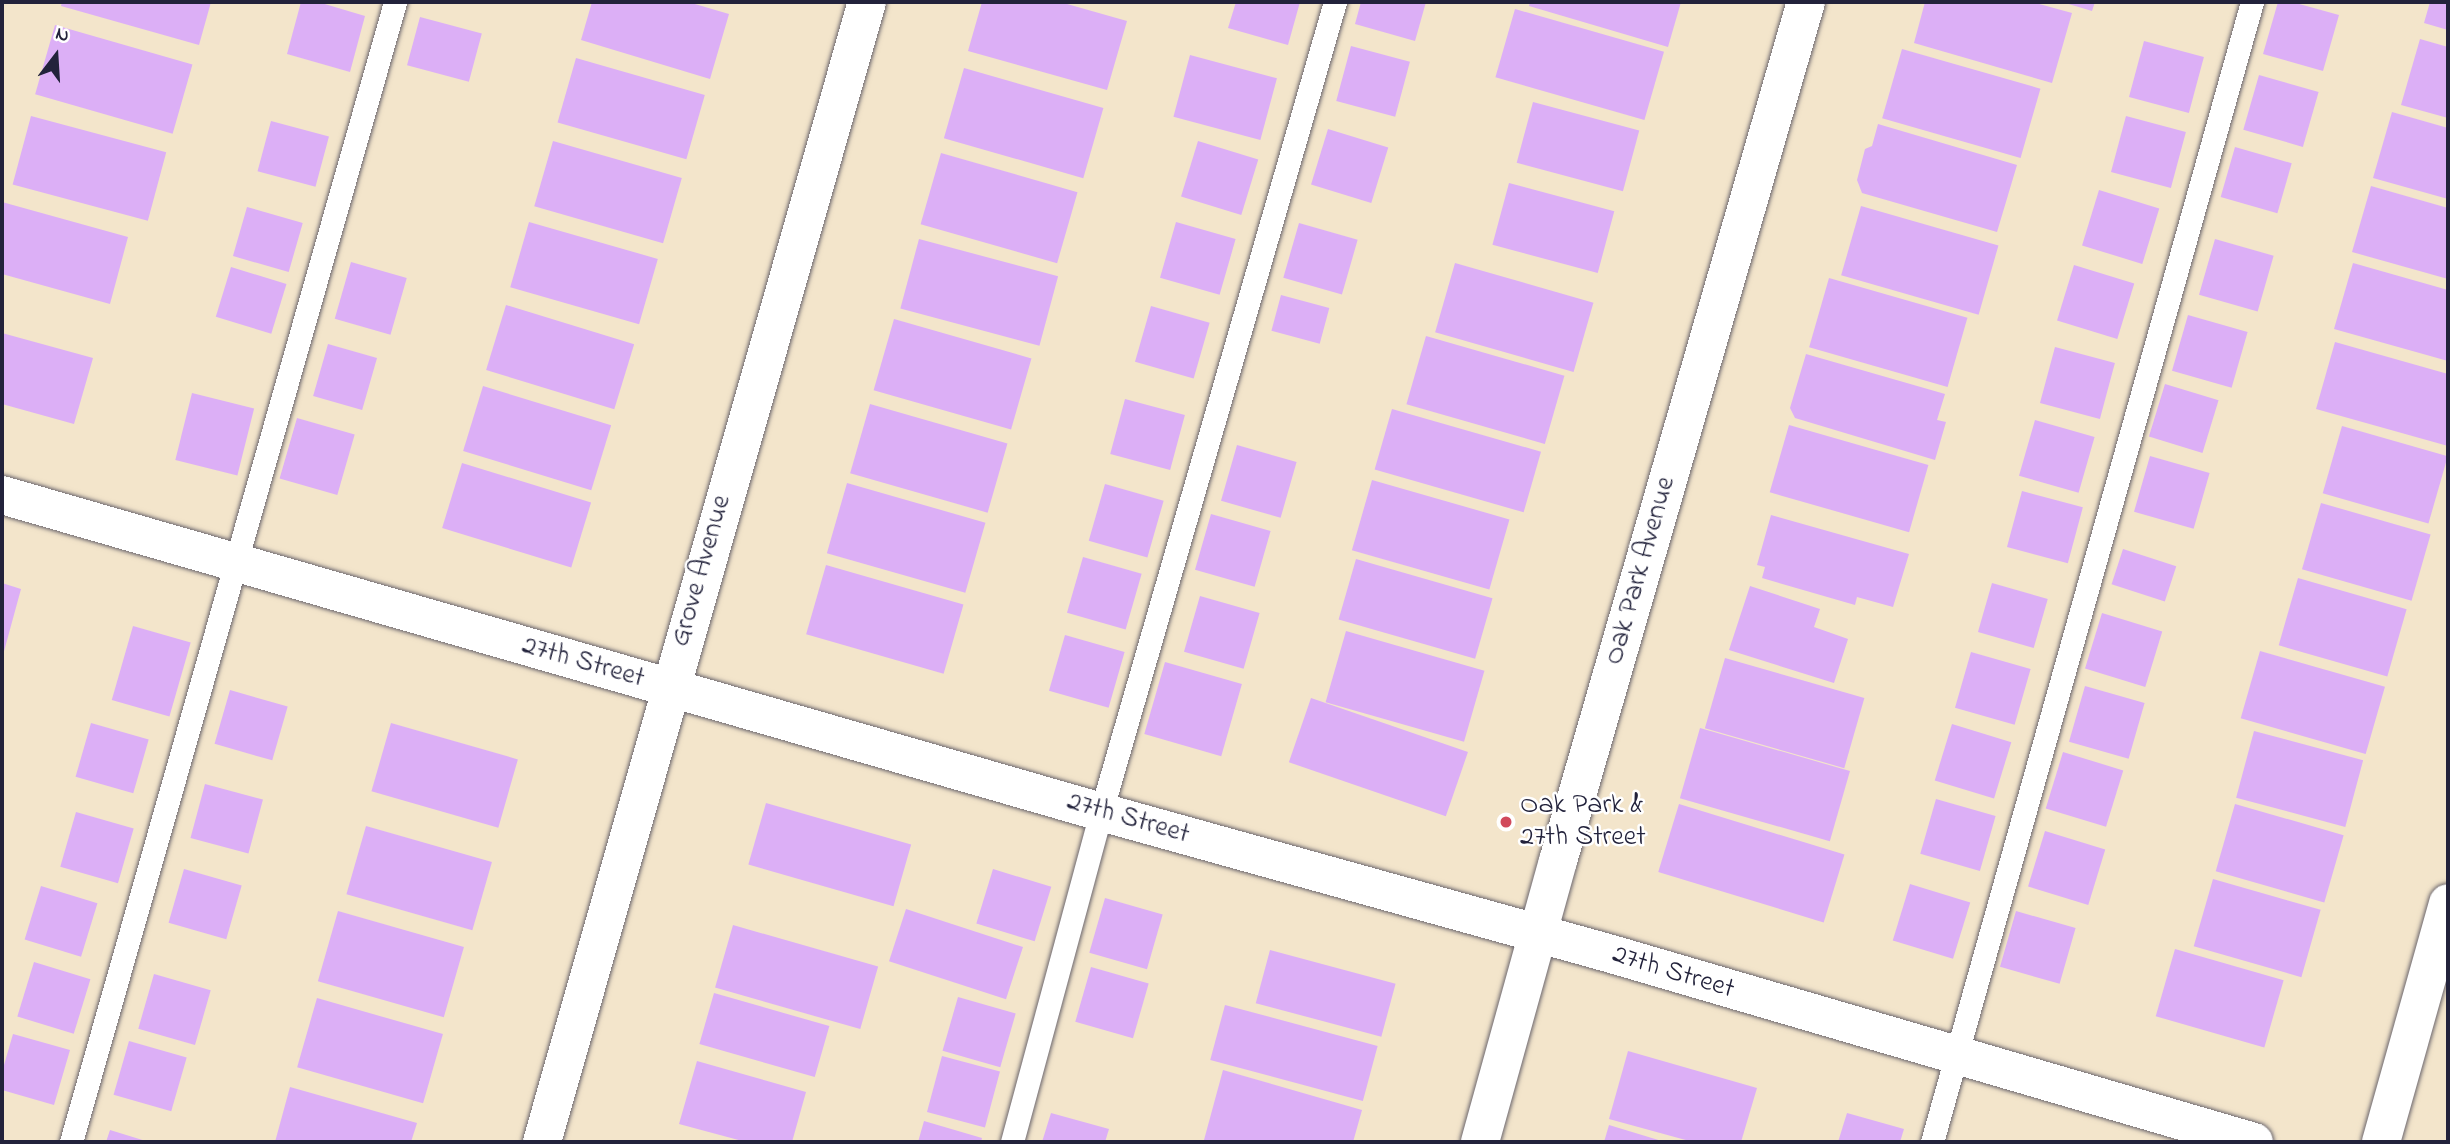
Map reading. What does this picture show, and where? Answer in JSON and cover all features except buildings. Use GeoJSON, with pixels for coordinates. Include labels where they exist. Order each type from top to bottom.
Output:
{"type":"FeatureCollection","features":[{"type":"Feature","properties":{"kind":"street","name":"Grove Avenue"},"geometry":{"type":"LineString","coordinates":[[542,1142],[669,688],[867,2]]}},
{"type":"Feature","properties":{"kind":"street","name":"Oak Park Avenue"},"geometry":{"type":"LineString","coordinates":[[1480,1142],[1806,2]]}},
{"type":"Feature","properties":{"kind":"street","name":"27th Street"},"geometry":{"type":"LineString","coordinates":[[2,495],[1101,812],[1538,936],[1608,953],[2254,1142]]}},
{"type":"Feature","properties":{"kind":"street"},"geometry":{"type":"LineString","coordinates":[[2381,1142],[2448,903]]}},
{"type":"Feature","properties":{"kind":"lane"},"geometry":{"type":"LineString","coordinates":[[71,1142],[395,2]]}},
{"type":"Feature","properties":{"kind":"lane"},"geometry":{"type":"LineString","coordinates":[[1012,1142],[1101,812],[1335,2]]}},
{"type":"Feature","properties":{"kind":"lane"},"geometry":{"type":"LineString","coordinates":[[1932,1142],[2252,2]]}},
{"type":"Feature","properties":{"kind":"place","name":"Oak Park & 27th Street"},"geometry":{"type":"Point","coordinates":[1506,822]}}]}
